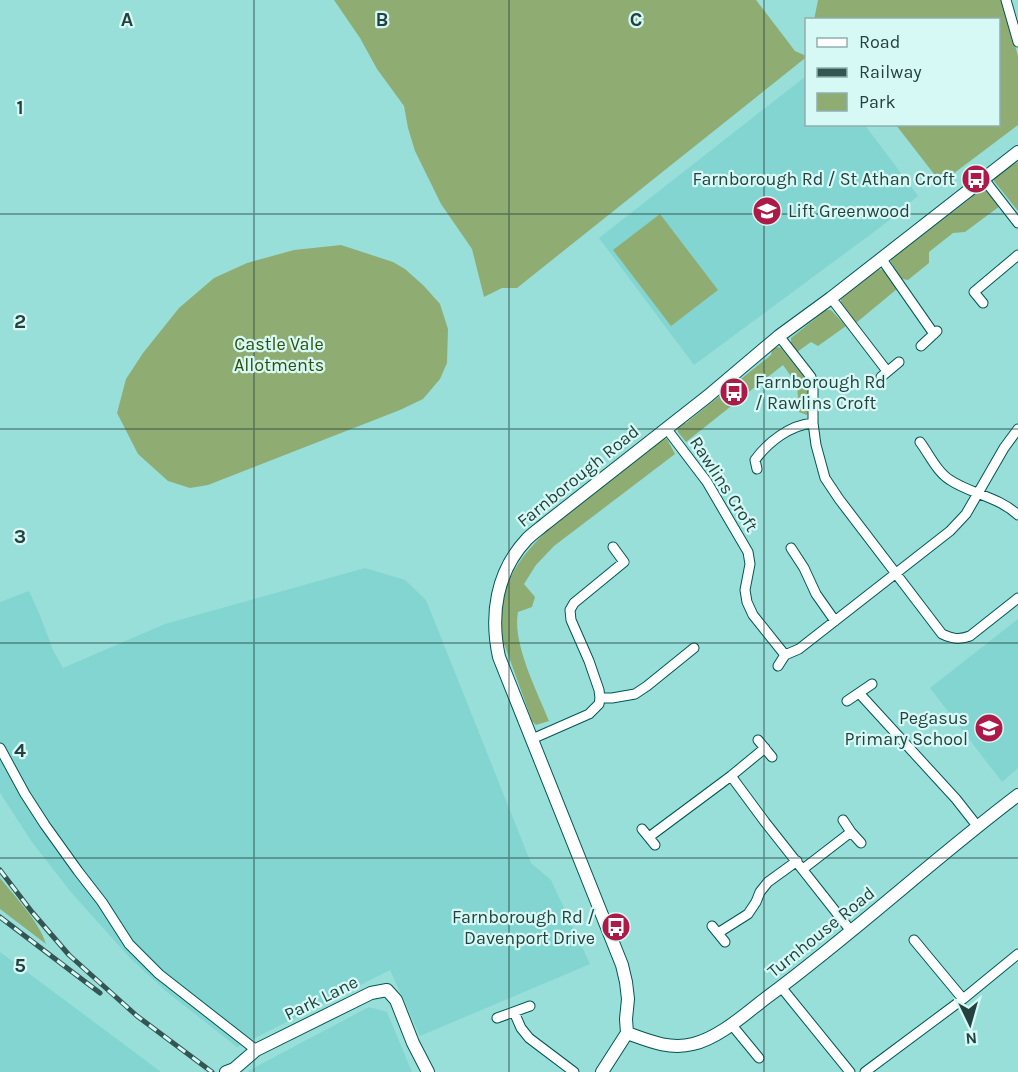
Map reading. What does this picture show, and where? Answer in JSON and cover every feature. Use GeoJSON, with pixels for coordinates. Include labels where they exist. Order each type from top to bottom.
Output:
{"type":"FeatureCollection","features":[{"type":"Feature","properties":{"kind":"street"},"geometry":{"type":"LineString","coordinates":[[1006,0],[1018,42]]}},
{"type":"Feature","properties":{"kind":"street","name":"Farnborough Road"},"geometry":{"type":"LineString","coordinates":[[627,1033],[628,999],[622,964],[500,657],[495,639],[496,604],[501,582],[513,557],[528,538],[708,396],[779,336],[1018,152]]}},
{"type":"Feature","properties":{"kind":"street"},"geometry":{"type":"LineString","coordinates":[[983,178],[1018,223]]}},
{"type":"Feature","properties":{"kind":"street"},"geometry":{"type":"LineString","coordinates":[[983,303],[974,292],[1018,255]]}},
{"type":"Feature","properties":{"kind":"street"},"geometry":{"type":"LineString","coordinates":[[881,258],[936,332],[921,346]]}},
{"type":"Feature","properties":{"kind":"street"},"geometry":{"type":"LineString","coordinates":[[831,298],[884,374],[899,362]]}},
{"type":"Feature","properties":{"kind":"street"},"geometry":{"type":"LineString","coordinates":[[779,336],[811,377],[813,423],[825,478],[835,487],[838,499],[942,634],[962,639],[970,636],[1018,598]]}},
{"type":"Feature","properties":{"kind":"street"},"geometry":{"type":"LineString","coordinates":[[757,469],[755,460],[762,449],[792,428],[813,423]]}},
{"type":"Feature","properties":{"kind":"street","name":"Rawlins Croft"},"geometry":{"type":"LineString","coordinates":[[666,428],[707,482],[744,546],[750,564],[745,590],[747,602],[753,615],[785,656]]}},
{"type":"Feature","properties":{"kind":"street"},"geometry":{"type":"LineString","coordinates":[[777,666],[785,656],[799,649],[950,531],[966,514],[1004,448],[1018,429]]}},
{"type":"Feature","properties":{"kind":"street"},"geometry":{"type":"LineString","coordinates":[[920,442],[942,474],[949,480],[987,496],[1018,515]]}},
{"type":"Feature","properties":{"kind":"street"},"geometry":{"type":"LineString","coordinates":[[532,739],[589,714],[599,704],[599,690],[571,620],[570,610],[574,603],[624,562],[613,547]]}},
{"type":"Feature","properties":{"kind":"street"},"geometry":{"type":"LineString","coordinates":[[790,548],[804,568],[816,594],[835,621]]}},
{"type":"Feature","properties":{"kind":"street"},"geometry":{"type":"LineString","coordinates":[[600,698],[635,694],[694,648]]}},
{"type":"Feature","properties":{"kind":"street"},"geometry":{"type":"LineString","coordinates":[[847,701],[872,684]]}},
{"type":"Feature","properties":{"kind":"street"},"geometry":{"type":"LineString","coordinates":[[859,693],[956,799],[978,827]]}},
{"type":"Feature","properties":{"kind":"street"},"geometry":{"type":"LineString","coordinates":[[758,740],[772,757]]}},
{"type":"Feature","properties":{"kind":"street"},"geometry":{"type":"LineString","coordinates":[[0,748],[45,825],[102,902],[129,944],[159,974],[256,1050]]}},
{"type":"Feature","properties":{"kind":"street"},"geometry":{"type":"LineString","coordinates":[[642,829],[652,841],[765,748]]}},
{"type":"Feature","properties":{"kind":"street"},"geometry":{"type":"LineString","coordinates":[[731,776],[851,930]]}},
{"type":"Feature","properties":{"kind":"street","name":"Turnhouse Road"},"geometry":{"type":"LineString","coordinates":[[627,1033],[654,1043],[678,1047],[712,1037],[782,987],[1018,795]]}},
{"type":"Feature","properties":{"kind":"street"},"geometry":{"type":"LineString","coordinates":[[843,820],[861,843]]}},
{"type":"Feature","properties":{"kind":"street"},"geometry":{"type":"LineString","coordinates":[[803,869],[851,832]]}},
{"type":"Feature","properties":{"kind":"street"},"geometry":{"type":"LineString","coordinates":[[725,942],[715,929],[748,914],[768,882],[797,861]]}},
{"type":"Feature","properties":{"kind":"street"},"geometry":{"type":"LineString","coordinates":[[914,940],[963,999]]}},
{"type":"Feature","properties":{"kind":"street"},"geometry":{"type":"LineString","coordinates":[[865,1072],[963,999],[1018,954]]}},
{"type":"Feature","properties":{"kind":"street"},"geometry":{"type":"LineString","coordinates":[[782,987],[850,1072]]}},
{"type":"Feature","properties":{"kind":"street","name":"Park Lane"},"geometry":{"type":"LineString","coordinates":[[226,1072],[234,1069],[256,1050],[371,993],[387,990],[396,1000],[412,1042],[428,1072]]}},
{"type":"Feature","properties":{"kind":"street"},"geometry":{"type":"LineString","coordinates":[[497,1018],[530,1006]]}},
{"type":"Feature","properties":{"kind":"street"},"geometry":{"type":"LineString","coordinates":[[514,1012],[521,1028],[529,1038],[574,1072]]}},
{"type":"Feature","properties":{"kind":"street"},"geometry":{"type":"LineString","coordinates":[[731,1024],[759,1058]]}},
{"type":"Feature","properties":{"kind":"street"},"geometry":{"type":"LineString","coordinates":[[602,1072],[627,1033]]}},
{"type":"Feature","properties":{"kind":"shaded area","name":"Lift Greenwood"},"geometry":{"type":"Polygon","coordinates":[[[805,77],[805,126],[866,126],[918,196],[882,226],[694,365],[599,238],[805,77]]]}},
{"type":"Feature","properties":{"kind":"shaded area"},"geometry":{"type":"Polygon","coordinates":[[[365,568],[405,580],[426,600],[531,863],[551,880],[590,964],[420,1036],[390,970],[237,1047],[167,992],[130,958],[70,891],[32,842],[2,796],[0,792],[0,602],[29,591],[53,650],[63,668],[165,624],[365,568]]]}},
{"type":"Feature","properties":{"kind":"shaded area","name":"Pegasus Primary School"},"geometry":{"type":"Polygon","coordinates":[[[1018,619],[1018,768],[1002,782],[930,688],[1018,619]]]}},
{"type":"Feature","properties":{"kind":"shaded area"},"geometry":{"type":"Polygon","coordinates":[[[0,952],[98,1025],[161,1072],[0,1072],[0,952]]]}},
{"type":"Feature","properties":{"kind":"shaded area"},"geometry":{"type":"Polygon","coordinates":[[[369,1007],[387,1012],[412,1072],[248,1071],[369,1007]]]}},
{"type":"Feature","properties":{"kind":"green space"},"geometry":{"type":"Polygon","coordinates":[[[334,0],[756,0],[795,51],[805,54],[805,59],[517,288],[502,288],[484,297],[472,249],[441,204],[415,151],[404,106],[377,69],[360,38],[334,0]]]}},
{"type":"Feature","properties":{"kind":"green space"},"geometry":{"type":"Polygon","coordinates":[[[818,0],[1002,0],[1018,56],[1018,125],[941,183],[897,126],[1000,126],[1000,18],[814,18],[818,0]]]}},
{"type":"Feature","properties":{"kind":"green space"},"geometry":{"type":"Polygon","coordinates":[[[1018,162],[1018,211],[994,181],[994,177],[1018,162]]]}},
{"type":"Feature","properties":{"kind":"green space"},"geometry":{"type":"Polygon","coordinates":[[[981,188],[985,189],[1000,206],[965,232],[953,233],[929,252],[929,263],[908,280],[902,279],[891,262],[891,257],[971,198],[971,193],[981,188]]]}},
{"type":"Feature","properties":{"kind":"green space"},"geometry":{"type":"Polygon","coordinates":[[[660,214],[718,290],[671,326],[613,250],[660,214]]]}},
{"type":"Feature","properties":{"kind":"green space","name":"Castle Vale Allotments"},"geometry":{"type":"Polygon","coordinates":[[[341,245],[393,262],[405,269],[440,304],[448,329],[447,363],[440,379],[423,399],[400,410],[208,485],[190,488],[168,481],[138,454],[117,413],[126,379],[143,353],[179,308],[214,278],[247,263],[294,250],[341,245]]]}},
{"type":"Feature","properties":{"kind":"green space"},"geometry":{"type":"Polygon","coordinates":[[[876,269],[884,270],[897,289],[856,323],[841,304],[841,297],[876,269]]]}},
{"type":"Feature","properties":{"kind":"green space"},"geometry":{"type":"Polygon","coordinates":[[[826,310],[831,310],[846,326],[818,346],[811,342],[797,352],[791,344],[791,338],[826,310]]]}},
{"type":"Feature","properties":{"kind":"green space"},"geometry":{"type":"Polygon","coordinates":[[[781,348],[806,379],[810,390],[807,415],[799,412],[797,385],[783,365],[686,442],[678,432],[677,426],[686,423],[771,355],[772,349],[781,348]]]}},
{"type":"Feature","properties":{"kind":"green space"},"geometry":{"type":"Polygon","coordinates":[[[660,438],[667,439],[675,454],[554,546],[536,565],[524,584],[535,597],[532,607],[518,612],[519,638],[527,667],[549,721],[536,725],[532,721],[505,646],[501,641],[501,609],[508,583],[519,563],[550,528],[623,471],[624,466],[660,438]]]}},
{"type":"Feature","properties":{"kind":"green space"},"geometry":{"type":"Polygon","coordinates":[[[0,878],[32,918],[46,944],[0,909],[0,878]]]}},
{"type":"Feature","properties":{"kind":"railway"},"geometry":{"type":"LineString","coordinates":[[0,870],[69,955],[137,1016],[212,1072]]}},
{"type":"Feature","properties":{"kind":"railway"},"geometry":{"type":"LineString","coordinates":[[0,917],[100,993]]}},
{"type":"Feature","properties":{"kind":"place","name":"Farnborough Rd / St Athan Croft"},"geometry":{"type":"Point","coordinates":[976,179]}},
{"type":"Feature","properties":{"kind":"place","name":"Lift Greenwood"},"geometry":{"type":"Point","coordinates":[767,211]}},
{"type":"Feature","properties":{"kind":"place","name":"Farnborough Rd / Rawlins Croft"},"geometry":{"type":"Point","coordinates":[734,392]}},
{"type":"Feature","properties":{"kind":"place","name":"Pegasus Primary School"},"geometry":{"type":"Point","coordinates":[989,728]}},
{"type":"Feature","properties":{"kind":"place","name":"Farnborough Rd / Davenport Drive"},"geometry":{"type":"Point","coordinates":[616,927]}}]}
